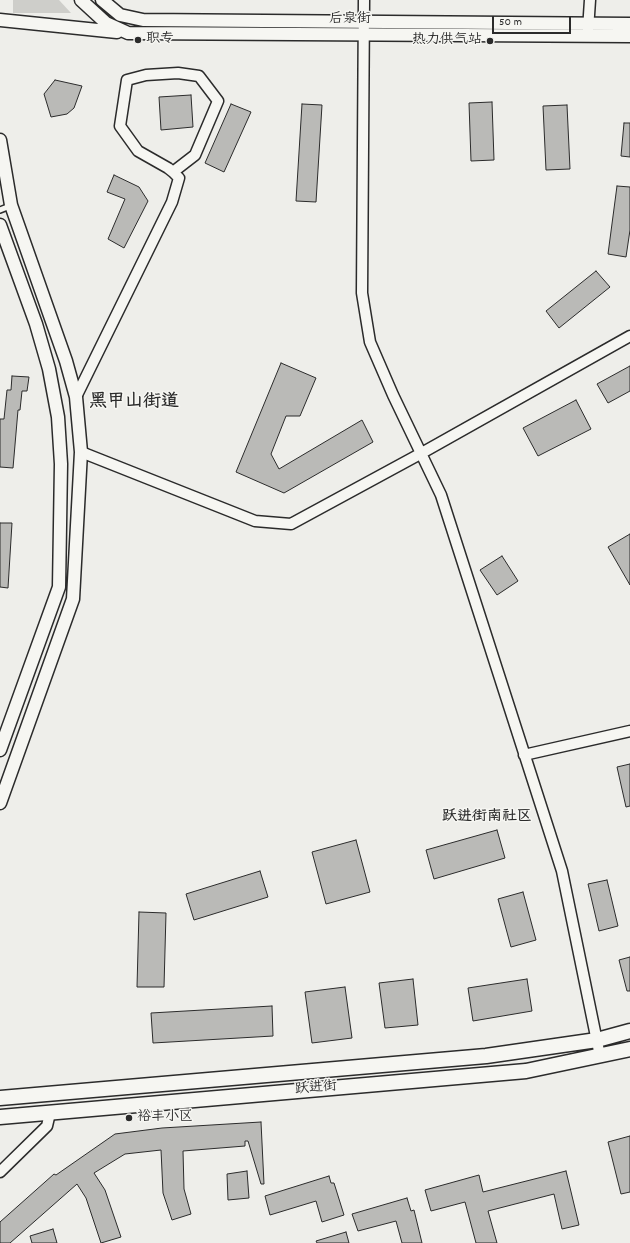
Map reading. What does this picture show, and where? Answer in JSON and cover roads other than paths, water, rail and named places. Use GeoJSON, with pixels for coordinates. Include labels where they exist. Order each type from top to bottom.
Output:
{"type":"FeatureCollection","features":[{"type":"Feature","properties":{"kind":"main road","name":"跃进街"},"geometry":{"type":"LineString","coordinates":[[0,1098],[486,1056],[597,1040],[630,1031]]}},
{"type":"Feature","properties":{"kind":"main road","name":"跃进街"},"geometry":{"type":"LineString","coordinates":[[0,1117],[526,1071],[630,1049]]}},
{"type":"Feature","properties":{"kind":"street","name":"后泉街"},"geometry":{"type":"LineString","coordinates":[[81,0],[106,23],[128,33],[363,29],[588,30],[630,36]]}},
{"type":"Feature","properties":{"kind":"street","name":"后泉街"},"geometry":{"type":"LineString","coordinates":[[102,0],[120,15],[143,20],[363,29]]}},
{"type":"Feature","properties":{"kind":"street"},"geometry":{"type":"LineString","coordinates":[[364,0],[362,293],[370,342],[420,454],[441,495],[562,871],[600,1056]]}},
{"type":"Feature","properties":{"kind":"street"},"geometry":{"type":"LineString","coordinates":[[588,30],[590,0]]}},
{"type":"Feature","properties":{"kind":"street"},"geometry":{"type":"LineString","coordinates":[[0,20],[128,33]]}},
{"type":"Feature","properties":{"kind":"street","name":"后泉街"},"geometry":{"type":"LineString","coordinates":[[588,30],[630,24]]}},
{"type":"Feature","properties":{"kind":"street"},"geometry":{"type":"LineString","coordinates":[[76,397],[172,202],[179,178],[173,172],[138,151],[120,126],[128,80],[146,75],[178,73],[198,76],[218,101],[196,155],[173,172]]}},
{"type":"Feature","properties":{"kind":"street"},"geometry":{"type":"LineString","coordinates":[[0,140],[6,207],[66,361],[76,397],[81,452],[73,599],[0,803]]}},
{"type":"Feature","properties":{"kind":"street"},"geometry":{"type":"LineString","coordinates":[[0,225],[36,324],[49,369],[58,417],[61,464],[60,587],[0,750]]}},
{"type":"Feature","properties":{"kind":"street"},"geometry":{"type":"LineString","coordinates":[[81,452],[255,521],[291,524],[420,454],[630,336]]}},
{"type":"Feature","properties":{"kind":"street"},"geometry":{"type":"LineString","coordinates":[[524,755],[630,731]]}},
{"type":"Feature","properties":{"kind":"street"},"geometry":{"type":"LineString","coordinates":[[0,1172],[46,1126],[50,1113]]}},
{"type":"Feature","properties":{"kind":"place","name":"职专"},"geometry":{"type":"Point","coordinates":[138,40]}},
{"type":"Feature","properties":{"kind":"place","name":"热力供气站"},"geometry":{"type":"Point","coordinates":[490,41]}},
{"type":"Feature","properties":{"kind":"place","name":"裕丰小区"},"geometry":{"type":"Point","coordinates":[129,1118]}},
{"type":"Feature","properties":{"kind":"district","name":"黑甲山街道"},"geometry":{"type":"Point","coordinates":[134,404]}},
{"type":"Feature","properties":{"kind":"district","name":"跃进街南社区"},"geometry":{"type":"Point","coordinates":[487,818]}}]}
